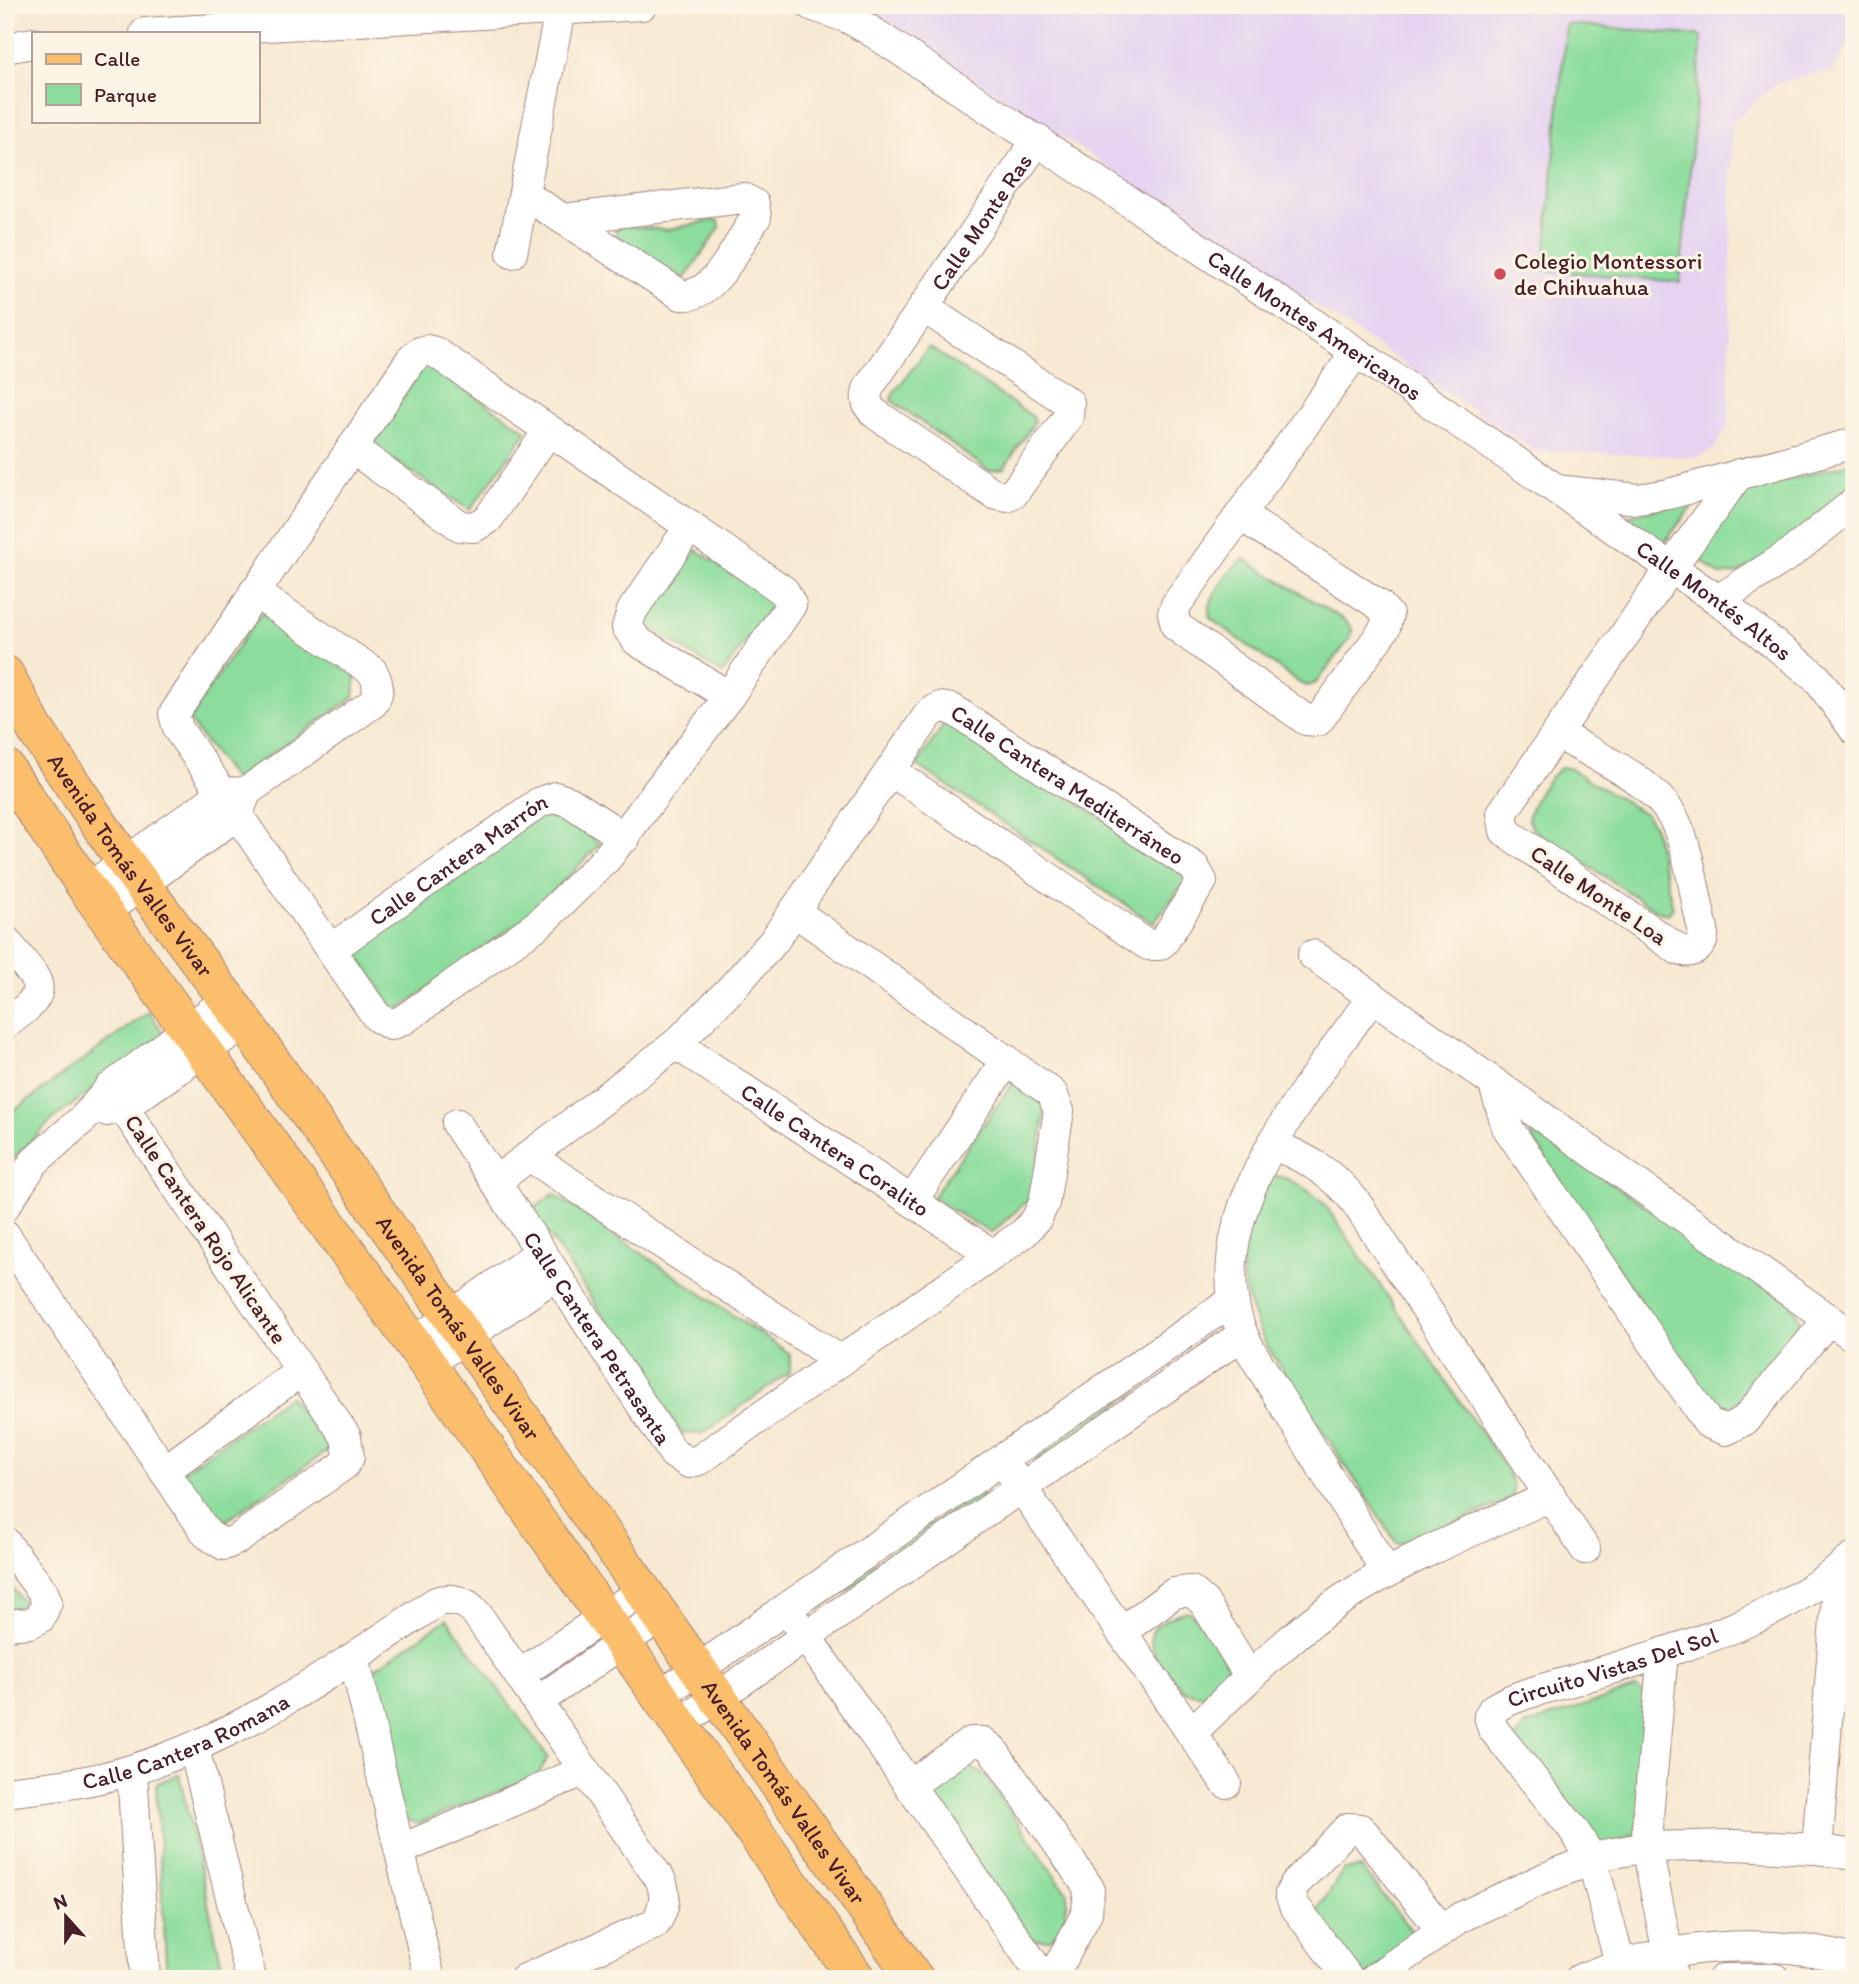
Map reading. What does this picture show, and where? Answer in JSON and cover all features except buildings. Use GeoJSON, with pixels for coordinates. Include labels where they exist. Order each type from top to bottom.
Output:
{"type":"FeatureCollection","features":[{"type":"Feature","properties":{"kind":"main road","name":"Avenida Tomás Valles Vivar"},"geometry":{"type":"LineString","coordinates":[[5,674],[35,729],[133,874],[237,1011],[915,1979]]}},
{"type":"Feature","properties":{"kind":"main road","name":"Avenida Tomás Valles Vivar"},"geometry":{"type":"LineString","coordinates":[[5,767],[95,900],[420,1354],[857,1979]]}},
{"type":"Feature","properties":{"kind":"street"},"geometry":{"type":"LineString","coordinates":[[163,32],[642,5]]}},
{"type":"Feature","properties":{"kind":"street","name":"Calle Montes Americanos"},"geometry":{"type":"LineString","coordinates":[[811,5],[848,18],[871,31],[1038,139],[1558,490],[1638,499],[1669,494],[1854,443]]}},
{"type":"Feature","properties":{"kind":"street"},"geometry":{"type":"LineString","coordinates":[[512,253],[561,10]]}},
{"type":"Feature","properties":{"kind":"street"},"geometry":{"type":"LineString","coordinates":[[5,48],[32,43]]}},
{"type":"Feature","properties":{"kind":"street","name":"Calle Monte Ras"},"geometry":{"type":"LineString","coordinates":[[923,307],[1069,403],[1068,417],[1013,494],[1007,497],[994,494],[983,487],[877,415],[866,402],[869,387],[923,307],[1038,139]]}},
{"type":"Feature","properties":{"kind":"street"},"geometry":{"type":"LineString","coordinates":[[524,194],[681,295],[689,296],[710,286],[755,217],[756,210],[754,204],[743,198],[563,219]]}},
{"type":"Feature","properties":{"kind":"street"},"geometry":{"type":"LineString","coordinates":[[420,352],[435,352],[784,591],[790,599],[789,611],[625,838],[575,891],[540,923],[396,1023],[383,1023],[377,1017],[236,800],[178,729],[174,714],[352,448],[410,361],[420,352]]}},
{"type":"Feature","properties":{"kind":"street"},"geometry":{"type":"LineString","coordinates":[[1240,515],[1379,605],[1388,615],[1385,628],[1318,721],[1306,720],[1173,620],[1176,605],[1240,515],[1356,352]]}},
{"type":"Feature","properties":{"kind":"street"},"geometry":{"type":"LineString","coordinates":[[352,448],[460,526],[474,527],[488,519],[549,430]]}},
{"type":"Feature","properties":{"kind":"street","name":"Calle Monte Loa"},"geometry":{"type":"LineString","coordinates":[[1558,734],[1643,785],[1666,807],[1680,836],[1703,929],[1701,944],[1695,950],[1679,950],[1505,831],[1502,822],[1504,806],[1558,734],[1670,569],[1740,474]]}},
{"type":"Feature","properties":{"kind":"street","name":"Calle Montés Altos"},"geometry":{"type":"LineString","coordinates":[[1558,490],[1718,600],[1816,677],[1854,729]]}},
{"type":"Feature","properties":{"kind":"street"},"geometry":{"type":"LineString","coordinates":[[1718,600],[1790,554],[1854,503]]}},
{"type":"Feature","properties":{"kind":"street"},"geometry":{"type":"LineString","coordinates":[[690,526],[632,611],[627,627],[637,641],[729,696]]}},
{"type":"Feature","properties":{"kind":"street"},"geometry":{"type":"LineString","coordinates":[[95,900],[373,703],[379,686],[372,671],[254,592]]}},
{"type":"Feature","properties":{"kind":"street","name":"Calle Cantera Mediterráneo"},"geometry":{"type":"LineString","coordinates":[[495,1182],[676,1044],[756,961],[794,911],[929,714],[940,706],[952,709],[1194,867],[1202,881],[1164,941],[1159,945],[1148,945],[891,771]]}},
{"type":"Feature","properties":{"kind":"street","name":"Calle Cantera Marrón"},"geometry":{"type":"LineString","coordinates":[[331,949],[540,802],[555,797],[570,802],[625,838]]}},
{"type":"Feature","properties":{"kind":"street","name":"Calle Cantera Petrasanta"},"geometry":{"type":"LineString","coordinates":[[457,1124],[674,1454],[689,1463],[699,1460],[1024,1233],[1037,1218],[1044,1203],[1059,1111],[1052,1093],[794,911]]}},
{"type":"Feature","properties":{"kind":"street"},"geometry":{"type":"LineString","coordinates":[[5,940],[38,987],[38,997],[31,1006],[5,1024]]}},
{"type":"Feature","properties":{"kind":"street"},"geometry":{"type":"LineString","coordinates":[[1313,955],[1854,1337]]}},
{"type":"Feature","properties":{"kind":"street"},"geometry":{"type":"LineString","coordinates":[[1371,997],[1272,1144],[1251,1187],[1240,1221],[1233,1258],[1232,1301],[1242,1335],[1387,1573]]}},
{"type":"Feature","properties":{"kind":"street"},"geometry":{"type":"LineString","coordinates":[[5,1206],[34,1162],[86,1116],[117,1098],[237,1011]]}},
{"type":"Feature","properties":{"kind":"street","name":"Calle Cantera Coralito"},"geometry":{"type":"LineString","coordinates":[[676,1044],[993,1255]]}},
{"type":"Feature","properties":{"kind":"street"},"geometry":{"type":"LineString","coordinates":[[912,1201],[1007,1060]]}},
{"type":"Feature","properties":{"kind":"street"},"geometry":{"type":"LineString","coordinates":[[1493,1082],[1507,1127],[1707,1423],[1726,1430],[1745,1420],[1829,1320]]}},
{"type":"Feature","properties":{"kind":"street","name":"Calle Cantera Rojo Alicante"},"geometry":{"type":"LineString","coordinates":[[5,1235],[207,1534],[224,1545],[238,1539],[344,1465],[348,1457],[345,1437],[117,1098]]}},
{"type":"Feature","properties":{"kind":"street"},"geometry":{"type":"LineString","coordinates":[[1272,1144],[1308,1159],[1326,1171],[1354,1201],[1585,1549]]}},
{"type":"Feature","properties":{"kind":"street"},"geometry":{"type":"LineString","coordinates":[[529,1156],[841,1361]]}},
{"type":"Feature","properties":{"kind":"street"},"geometry":{"type":"LineString","coordinates":[[420,1354],[549,1264]]}},
{"type":"Feature","properties":{"kind":"street"},"geometry":{"type":"LineString","coordinates":[[669,1710],[709,1682],[786,1608],[1232,1301]]}},
{"type":"Feature","properties":{"kind":"street"},"geometry":{"type":"LineString","coordinates":[[709,1682],[805,1635],[1242,1335]]}},
{"type":"Feature","properties":{"kind":"street"},"geometry":{"type":"LineString","coordinates":[[164,1471],[301,1371]]}},
{"type":"Feature","properties":{"kind":"street"},"geometry":{"type":"LineString","coordinates":[[1001,1459],[1226,1783]]}},
{"type":"Feature","properties":{"kind":"street"},"geometry":{"type":"LineString","coordinates":[[1191,1733],[1314,1620],[1387,1573],[1551,1496]]}},
{"type":"Feature","properties":{"kind":"street"},"geometry":{"type":"LineString","coordinates":[[5,1542],[43,1592],[46,1610],[40,1618],[30,1623],[5,1625]]}},
{"type":"Feature","properties":{"kind":"street"},"geometry":{"type":"LineString","coordinates":[[1817,1849],[1846,1563]]}},
{"type":"Feature","properties":{"kind":"street","name":"Circuito Vistas Del Sol"},"geometry":{"type":"LineString","coordinates":[[1623,1972],[1592,1859],[1573,1829],[1493,1729],[1489,1716],[1500,1704],[1663,1653],[1772,1609],[1846,1563]]}},
{"type":"Feature","properties":{"kind":"street"},"geometry":{"type":"LineString","coordinates":[[1121,1632],[1174,1593],[1191,1591],[1204,1602],[1250,1677]]}},
{"type":"Feature","properties":{"kind":"street","name":"Calle Cantera Romana"},"geometry":{"type":"LineString","coordinates":[[5,1792],[82,1782],[132,1770],[194,1748],[310,1687],[436,1602],[452,1600],[472,1607],[661,1881],[665,1902],[655,1924],[644,1931],[525,1979]]}},
{"type":"Feature","properties":{"kind":"street"},"geometry":{"type":"LineString","coordinates":[[537,1702],[592,1663],[613,1630],[652,1603]]}},
{"type":"Feature","properties":{"kind":"street"},"geometry":{"type":"LineString","coordinates":[[786,1608],[1040,1973],[1049,1977],[1054,1975],[1087,1913],[1089,1888],[992,1749],[983,1742],[971,1742],[910,1785]]}},
{"type":"Feature","properties":{"kind":"street"},"geometry":{"type":"LineString","coordinates":[[519,1675],[574,1637],[613,1630]]}},
{"type":"Feature","properties":{"kind":"street"},"geometry":{"type":"LineString","coordinates":[[574,1637],[592,1663]]}},
{"type":"Feature","properties":{"kind":"street"},"geometry":{"type":"LineString","coordinates":[[1661,1967],[1637,1848],[1647,1828],[1663,1653]]}},
{"type":"Feature","properties":{"kind":"street"},"geometry":{"type":"LineString","coordinates":[[354,1658],[430,1979]]}},
{"type":"Feature","properties":{"kind":"street"},"geometry":{"type":"LineString","coordinates":[[194,1748],[251,1979]]}},
{"type":"Feature","properties":{"kind":"street"},"geometry":{"type":"LineString","coordinates":[[132,1770],[145,1979]]}},
{"type":"Feature","properties":{"kind":"street"},"geometry":{"type":"LineString","coordinates":[[400,1850],[585,1770]]}},
{"type":"Feature","properties":{"kind":"street"},"geometry":{"type":"LineString","coordinates":[[1349,1979],[1294,1905],[1290,1894],[1295,1884],[1348,1828],[1360,1829],[1365,1833],[1441,1929]]}},
{"type":"Feature","properties":{"kind":"street"},"geometry":{"type":"LineString","coordinates":[[1374,1979],[1441,1929],[1481,1906],[1592,1859],[1637,1848],[1735,1845],[1817,1849],[1854,1855]]}},
{"type":"Feature","properties":{"kind":"street"},"geometry":{"type":"LineString","coordinates":[[1580,1979],[1661,1967],[1706,1949],[1773,1947],[1854,1960]]}},
{"type":"Feature","properties":{"kind":"street"},"geometry":{"type":"LineString","coordinates":[[1723,1979],[1775,1979]]}},
{"type":"Feature","properties":{"kind":"shaded area","name":"Colegio Montessori de Chihuahua"},"geometry":{"type":"Polygon","coordinates":[[[864,5],[1848,5],[1853,35],[1832,73],[1820,72],[1776,84],[1732,123],[1729,425],[1714,449],[1699,457],[1535,451],[864,5]]]}},
{"type":"Feature","properties":{"kind":"green space"},"geometry":{"type":"Polygon","coordinates":[[[1566,24],[1702,36],[1680,282],[1544,270],[1566,24]]]}},
{"type":"Feature","properties":{"kind":"green space"},"geometry":{"type":"Polygon","coordinates":[[[719,221],[720,227],[685,278],[677,277],[617,236],[615,230],[623,225],[666,230],[719,221]]]}},
{"type":"Feature","properties":{"kind":"green space"},"geometry":{"type":"Polygon","coordinates":[[[929,347],[1033,417],[1035,421],[1004,468],[989,471],[891,400],[929,347]]]}},
{"type":"Feature","properties":{"kind":"green space"},"geometry":{"type":"Polygon","coordinates":[[[425,363],[527,431],[470,510],[371,446],[425,363]]]}},
{"type":"Feature","properties":{"kind":"green space"},"geometry":{"type":"Polygon","coordinates":[[[1854,462],[1854,485],[1813,529],[1738,573],[1720,575],[1699,559],[1698,553],[1722,517],[1748,491],[1854,462]]]}},
{"type":"Feature","properties":{"kind":"green space"},"geometry":{"type":"Polygon","coordinates":[[[1688,501],[1692,503],[1691,508],[1663,544],[1626,516],[1688,501]]]}},
{"type":"Feature","properties":{"kind":"green space"},"geometry":{"type":"Polygon","coordinates":[[[696,550],[775,600],[722,674],[644,623],[696,550]]]}},
{"type":"Feature","properties":{"kind":"green space"},"geometry":{"type":"Polygon","coordinates":[[[1244,559],[1346,621],[1352,629],[1351,637],[1316,683],[1308,686],[1301,684],[1210,618],[1209,611],[1215,594],[1232,570],[1244,559]]]}},
{"type":"Feature","properties":{"kind":"green space"},"geometry":{"type":"Polygon","coordinates":[[[261,613],[356,676],[354,697],[234,780],[188,719],[261,613]]]}},
{"type":"Feature","properties":{"kind":"green space"},"geometry":{"type":"Polygon","coordinates":[[[958,722],[1189,877],[1153,923],[917,765],[944,724],[958,722]]]}},
{"type":"Feature","properties":{"kind":"green space"},"geometry":{"type":"Polygon","coordinates":[[[1561,768],[1569,768],[1645,814],[1653,824],[1673,908],[1668,914],[1659,912],[1534,830],[1528,820],[1532,806],[1545,784],[1561,768]]]}},
{"type":"Feature","properties":{"kind":"green space"},"geometry":{"type":"Polygon","coordinates":[[[551,807],[600,844],[533,912],[396,1011],[350,945],[551,807]]]}},
{"type":"Feature","properties":{"kind":"green space"},"geometry":{"type":"Polygon","coordinates":[[[149,1012],[165,1035],[52,1120],[5,1167],[5,1117],[149,1012]]]}},
{"type":"Feature","properties":{"kind":"green space"},"geometry":{"type":"Polygon","coordinates":[[[1015,1080],[1046,1105],[1033,1196],[991,1233],[932,1198],[1015,1080]]]}},
{"type":"Feature","properties":{"kind":"green space"},"geometry":{"type":"Polygon","coordinates":[[[1535,1133],[1787,1300],[1794,1308],[1799,1323],[1790,1342],[1759,1383],[1738,1403],[1725,1408],[1709,1405],[1530,1135],[1535,1133]]]}},
{"type":"Feature","properties":{"kind":"green space"},"geometry":{"type":"Polygon","coordinates":[[[1266,1175],[1291,1180],[1325,1205],[1506,1469],[1513,1485],[1513,1498],[1406,1544],[1396,1542],[1265,1343],[1251,1309],[1242,1272],[1242,1248],[1266,1175]]]}},
{"type":"Feature","properties":{"kind":"green space"},"geometry":{"type":"Polygon","coordinates":[[[554,1194],[790,1354],[790,1372],[702,1434],[682,1433],[532,1210],[554,1194]]]}},
{"type":"Feature","properties":{"kind":"green space"},"geometry":{"type":"Polygon","coordinates":[[[1151,1373],[1149,1382],[1046,1456],[1035,1460],[1037,1450],[1151,1373]]]}},
{"type":"Feature","properties":{"kind":"green space"},"geometry":{"type":"Polygon","coordinates":[[[289,1396],[330,1449],[214,1529],[176,1476],[289,1396]]]}},
{"type":"Feature","properties":{"kind":"green space"},"geometry":{"type":"Polygon","coordinates":[[[975,1494],[984,1494],[979,1501],[821,1608],[825,1596],[975,1494]]]}},
{"type":"Feature","properties":{"kind":"green space"},"geometry":{"type":"Polygon","coordinates":[[[5,1578],[26,1606],[5,1609],[5,1578]]]}},
{"type":"Feature","properties":{"kind":"green space"},"geometry":{"type":"Polygon","coordinates":[[[1188,1611],[1212,1639],[1227,1666],[1223,1679],[1203,1695],[1184,1691],[1156,1657],[1152,1647],[1154,1629],[1162,1622],[1188,1611]]]}},
{"type":"Feature","properties":{"kind":"green space"},"geometry":{"type":"Polygon","coordinates":[[[447,1619],[548,1757],[538,1775],[417,1824],[397,1815],[367,1674],[447,1619]]]}},
{"type":"Feature","properties":{"kind":"green space"},"geometry":{"type":"Polygon","coordinates":[[[1636,1688],[1655,1702],[1640,1832],[1601,1850],[1512,1744],[1524,1726],[1636,1688]]]}},
{"type":"Feature","properties":{"kind":"green space"},"geometry":{"type":"Polygon","coordinates":[[[968,1766],[985,1775],[1067,1893],[1064,1918],[1051,1939],[1032,1940],[932,1797],[945,1776],[968,1766]]]}},
{"type":"Feature","properties":{"kind":"green space"},"geometry":{"type":"Polygon","coordinates":[[[179,1774],[225,1979],[167,1979],[156,1784],[179,1774]]]}},
{"type":"Feature","properties":{"kind":"green space"},"geometry":{"type":"Polygon","coordinates":[[[1361,1868],[1414,1934],[1366,1978],[1316,1913],[1344,1869],[1361,1868]]]}},
{"type":"Feature","properties":{"kind":"place","name":"Colegio Montessori de Chihuahua"},"geometry":{"type":"Point","coordinates":[1500,274]}}]}
